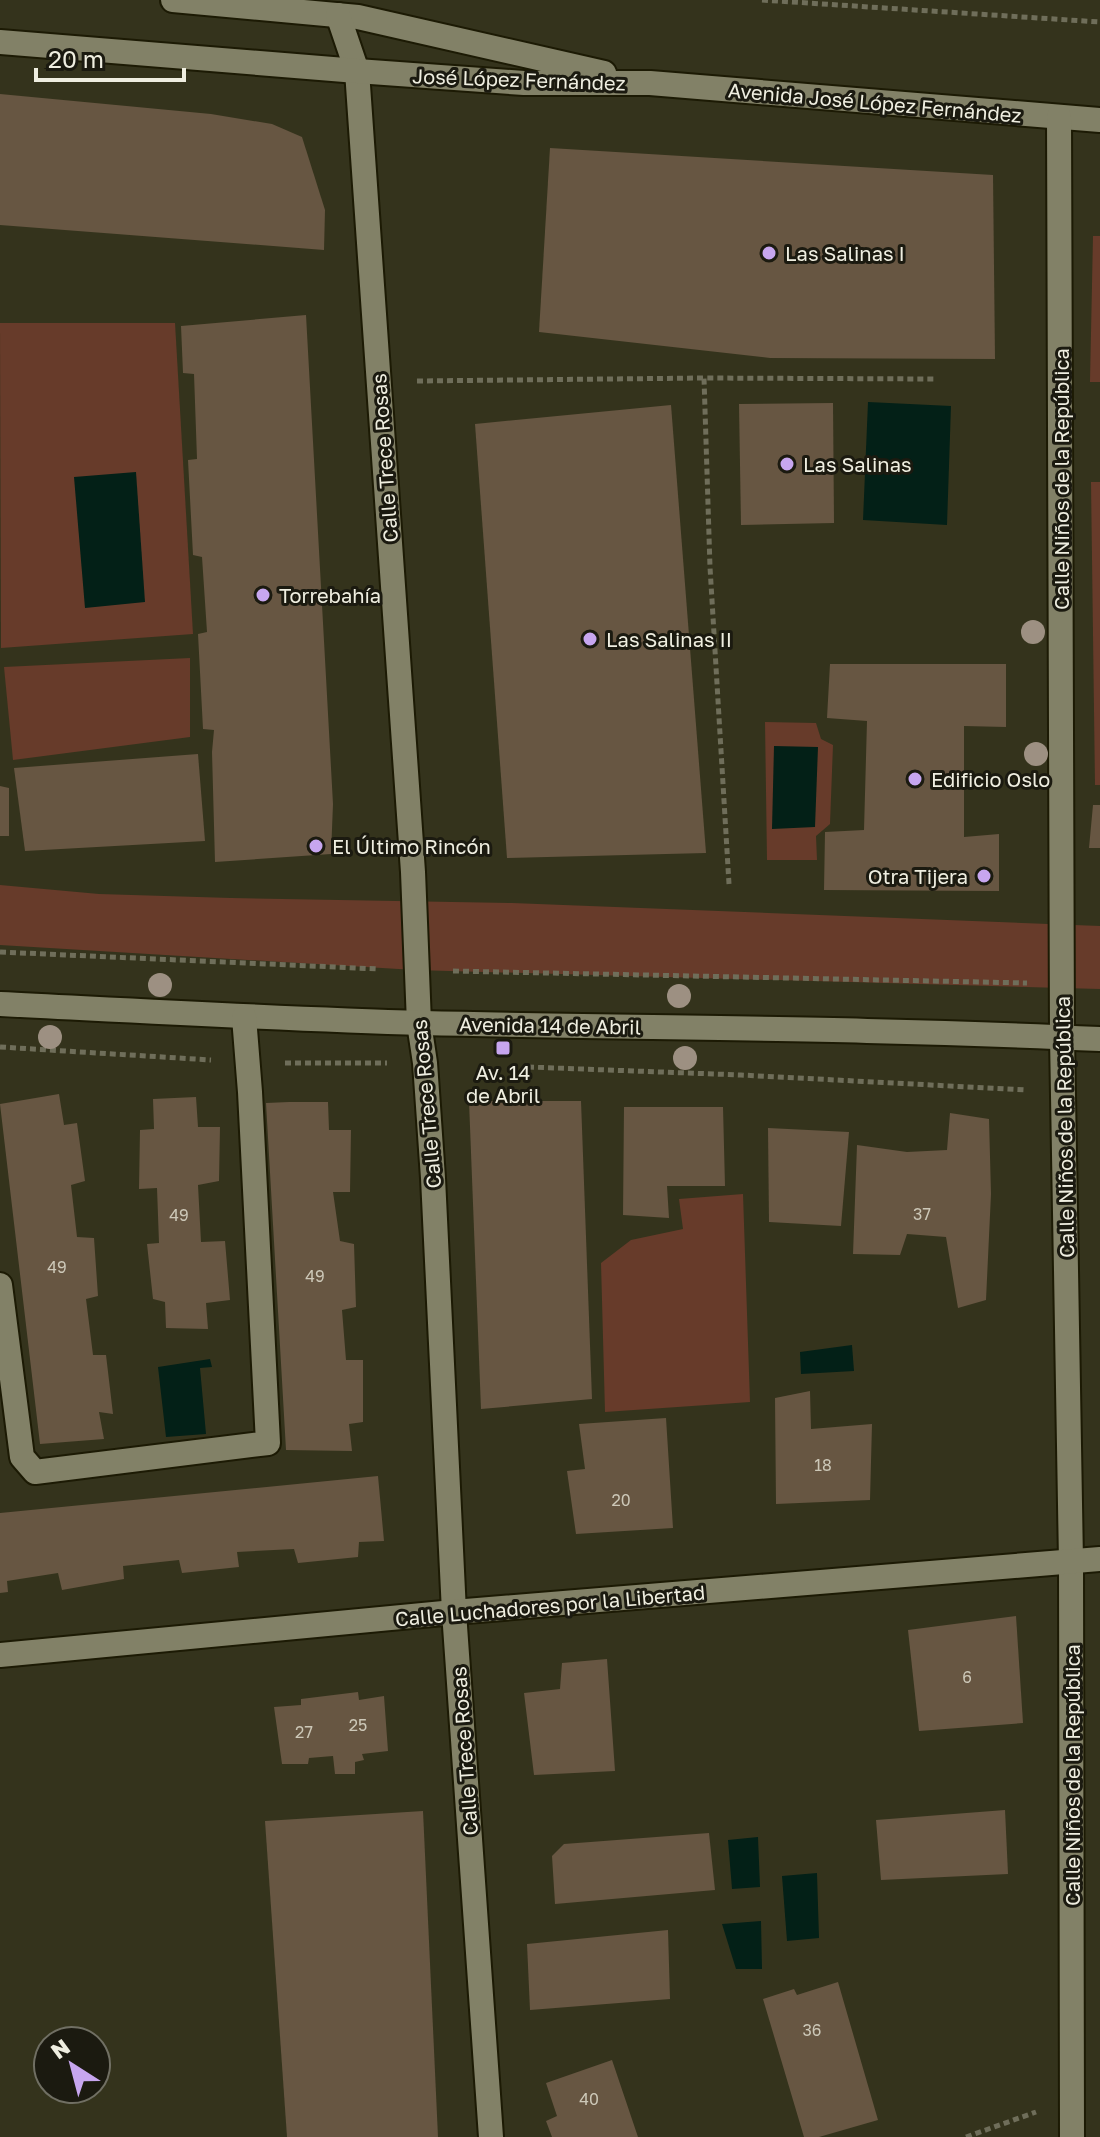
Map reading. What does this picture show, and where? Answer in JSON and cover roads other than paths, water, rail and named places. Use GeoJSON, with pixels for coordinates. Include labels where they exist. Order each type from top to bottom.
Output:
{"type":"FeatureCollection","features":[{"type":"Feature","properties":{"kind":"street","name":"José López Fernández"},"geometry":{"type":"LineString","coordinates":[[173,0],[358,17],[650,83]]}},
{"type":"Feature","properties":{"kind":"street","name":"Calle Trece Rosas"},"geometry":{"type":"LineString","coordinates":[[338,15],[357,71],[413,884],[415,970],[433,1178],[454,1612],[491,2137]]}},
{"type":"Feature","properties":{"kind":"street","name":"José López Fernández"},"geometry":{"type":"LineString","coordinates":[[0,42],[524,83],[650,83]]}},
{"type":"Feature","properties":{"kind":"street","name":"Avenida José López Fernández"},"geometry":{"type":"LineString","coordinates":[[650,83],[1100,120]]}},
{"type":"Feature","properties":{"kind":"street","name":"Calle Niños de la República"},"geometry":{"type":"LineString","coordinates":[[1059,117],[1062,1037],[1071,1562],[1072,2137]]}},
{"type":"Feature","properties":{"kind":"street","name":"Avenida 14 de Abril"},"geometry":{"type":"LineString","coordinates":[[0,1004],[419,1023],[920,1032],[1100,1039]]}},
{"type":"Feature","properties":{"kind":"street"},"geometry":{"type":"LineString","coordinates":[[0,1285],[22,1457],[35,1472],[268,1443],[244,1017]]}},
{"type":"Feature","properties":{"kind":"street","name":"Calle Luchadores por la Libertad"},"geometry":{"type":"LineString","coordinates":[[0,1655],[454,1612],[1100,1559]]}},
{"type":"Feature","properties":{"kind":"place","name":"Las Salinas I"},"geometry":{"type":"Point","coordinates":[769,253]}},
{"type":"Feature","properties":{"kind":"place","name":"Las Salinas"},"geometry":{"type":"Point","coordinates":[787,464]}},
{"type":"Feature","properties":{"kind":"place","name":"Torrebahía"},"geometry":{"type":"Point","coordinates":[263,595]}},
{"type":"Feature","properties":{"kind":"place","name":"Las Salinas II"},"geometry":{"type":"Point","coordinates":[590,639]}},
{"type":"Feature","properties":{"kind":"place","name":"Edificio Oslo"},"geometry":{"type":"Point","coordinates":[915,779]}},
{"type":"Feature","properties":{"kind":"place","name":"El Último Rincón"},"geometry":{"type":"Point","coordinates":[316,846]}},
{"type":"Feature","properties":{"kind":"place","name":"Otra Tijera"},"geometry":{"type":"Point","coordinates":[984,876]}},
{"type":"Feature","properties":{"kind":"place","name":"Av. 14 de Abril"},"geometry":{"type":"Point","coordinates":[503,1048]}}]}
